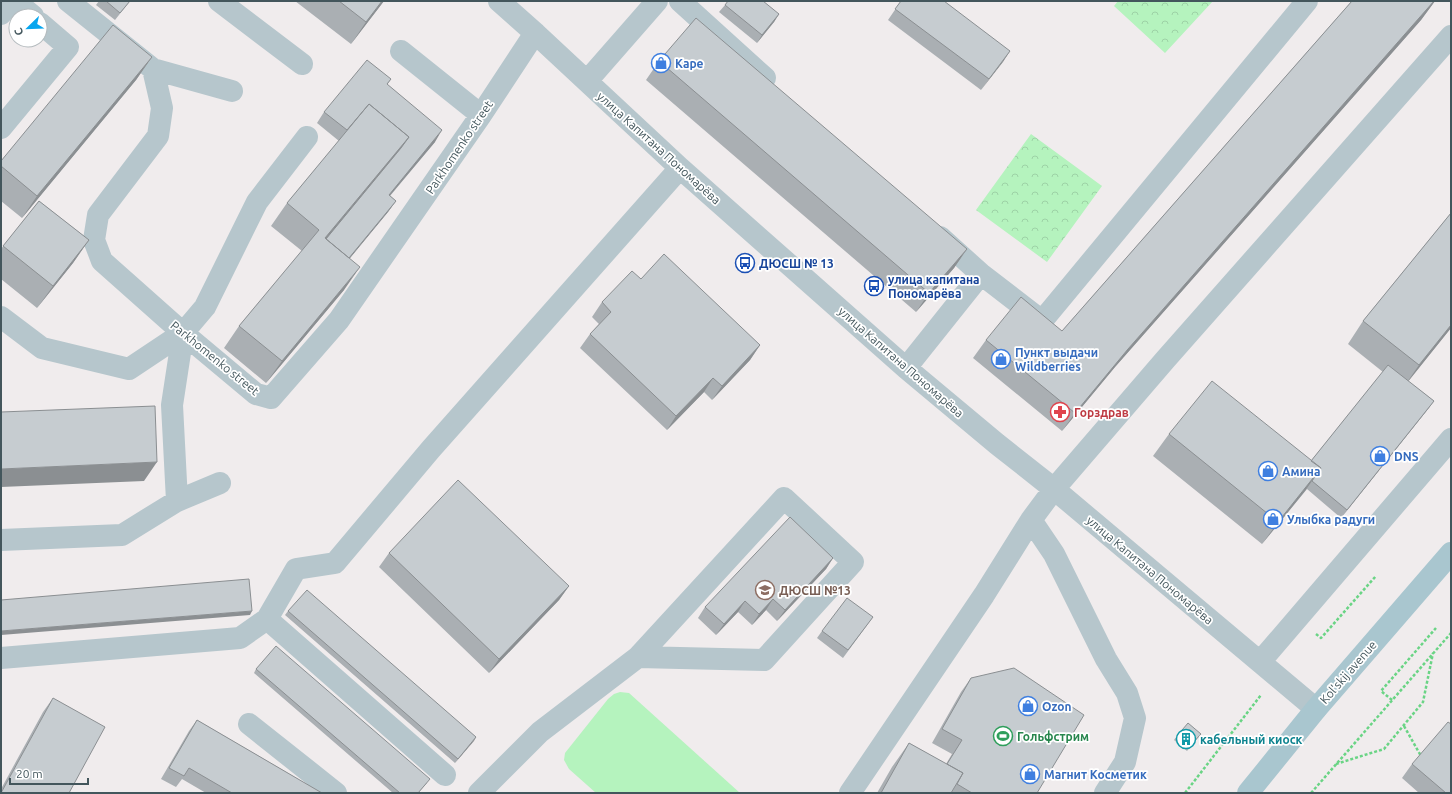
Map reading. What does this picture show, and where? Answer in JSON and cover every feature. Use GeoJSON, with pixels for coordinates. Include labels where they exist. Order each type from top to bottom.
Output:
{"type":"FeatureCollection","features":[{"type":"Feature","properties":{"kind":"main road","name":"Kol'skij avenue"},"geometry":{"type":"LineString","coordinates":[[1248,793],[1316,709],[1451,553]]}},
{"type":"Feature","properties":{"kind":"street"},"geometry":{"type":"LineString","coordinates":[[1,14],[12,1]]}},
{"type":"Feature","properties":{"kind":"street"},"geometry":{"type":"LineString","coordinates":[[15,1],[23,8]]}},
{"type":"Feature","properties":{"kind":"street"},"geometry":{"type":"LineString","coordinates":[[68,1],[153,69],[232,91]]}},
{"type":"Feature","properties":{"kind":"street"},"geometry":{"type":"LineString","coordinates":[[219,1],[302,64]]}},
{"type":"Feature","properties":{"kind":"street","name":"улица Капитана Пономарёва"},"geometry":{"type":"LineString","coordinates":[[499,1],[680,168],[906,368],[997,444],[1054,489],[1316,709]]}},
{"type":"Feature","properties":{"kind":"street"},"geometry":{"type":"LineString","coordinates":[[587,82],[657,1]]}},
{"type":"Feature","properties":{"kind":"street"},"geometry":{"type":"LineString","coordinates":[[680,1],[780,92]]}},
{"type":"Feature","properties":{"kind":"street"},"geometry":{"type":"LineString","coordinates":[[928,226],[981,274],[1042,321],[1307,1]]}},
{"type":"Feature","properties":{"kind":"street"},"geometry":{"type":"LineString","coordinates":[[1,128],[68,47],[48,30]]}},
{"type":"Feature","properties":{"kind":"street","name":"Parkhomenko street"},"geometry":{"type":"LineString","coordinates":[[153,69],[162,108],[158,136],[98,215],[94,240],[102,261],[183,333],[256,394],[272,398],[339,320],[481,115],[535,33]]}},
{"type":"Feature","properties":{"kind":"street"},"geometry":{"type":"LineString","coordinates":[[850,793],[984,595],[1031,520],[1054,489],[1165,360],[1451,36]]}},
{"type":"Feature","properties":{"kind":"street"},"geometry":{"type":"LineString","coordinates":[[401,51],[481,115]]}},
{"type":"Feature","properties":{"kind":"street"},"geometry":{"type":"LineString","coordinates":[[1,317],[42,348],[129,369],[183,333],[205,307],[257,202],[308,137]]}},
{"type":"Feature","properties":{"kind":"street"},"geometry":{"type":"LineString","coordinates":[[1,658],[240,638],[267,619],[296,568],[335,564],[431,449],[680,168]]}},
{"type":"Feature","properties":{"kind":"street"},"geometry":{"type":"LineString","coordinates":[[906,368],[981,274]]}},
{"type":"Feature","properties":{"kind":"street"},"geometry":{"type":"LineString","coordinates":[[177,500],[172,405],[183,333]]}},
{"type":"Feature","properties":{"kind":"street"},"geometry":{"type":"LineString","coordinates":[[1268,669],[1451,438]]}},
{"type":"Feature","properties":{"kind":"street"},"geometry":{"type":"LineString","coordinates":[[1,540],[122,535],[177,500],[220,483]]}},
{"type":"Feature","properties":{"kind":"street"},"geometry":{"type":"LineString","coordinates":[[479,793],[540,732],[638,657],[784,498],[852,562],[764,660],[638,657]]}},
{"type":"Feature","properties":{"kind":"street"},"geometry":{"type":"LineString","coordinates":[[1031,520],[1054,554],[1106,659],[1127,693],[1135,718],[1124,762],[1105,793]]}},
{"type":"Feature","properties":{"kind":"street"},"geometry":{"type":"LineString","coordinates":[[267,619],[445,775]]}},
{"type":"Feature","properties":{"kind":"street"},"geometry":{"type":"LineString","coordinates":[[249,724],[336,793]]}},
{"type":"Feature","properties":{"kind":"path"},"geometry":{"type":"LineString","coordinates":[[1321,638],[1376,576]]}},
{"type":"Feature","properties":{"kind":"path"},"geometry":{"type":"LineString","coordinates":[[1392,700],[1381,691],[1436,628]]}},
{"type":"Feature","properties":{"kind":"path"},"geometry":{"type":"LineString","coordinates":[[1311,793],[1451,632]]}},
{"type":"Feature","properties":{"kind":"path"},"geometry":{"type":"LineString","coordinates":[[1336,764],[1384,749],[1423,702],[1433,653]]}},
{"type":"Feature","properties":{"kind":"path"},"geometry":{"type":"LineString","coordinates":[[1185,793],[1268,669]]}},
{"type":"Feature","properties":{"kind":"path"},"geometry":{"type":"LineString","coordinates":[[1404,726],[1421,756]]}},
{"type":"Feature","properties":{"kind":"green space"},"geometry":{"type":"Polygon","coordinates":[[[1118,1],[1213,1],[1165,53],[1114,6],[1118,1]]]}},
{"type":"Feature","properties":{"kind":"green space"},"geometry":{"type":"Polygon","coordinates":[[[1031,134],[1102,186],[1047,262],[976,210],[1031,134]]]}},
{"type":"Feature","properties":{"kind":"green space"},"geometry":{"type":"Polygon","coordinates":[[[620,692],[629,693],[740,793],[596,793],[569,769],[564,760],[565,753],[608,699],[614,694],[620,692]]]}},
{"type":"Feature","properties":{"kind":"building"},"geometry":{"type":"Polygon","coordinates":[[[106,1],[130,1],[120,13],[106,1]]]}},
{"type":"Feature","properties":{"kind":"building"},"geometry":{"type":"Polygon","coordinates":[[[339,1],[382,1],[366,22],[339,1]]]}},
{"type":"Feature","properties":{"kind":"building"},"geometry":{"type":"Polygon","coordinates":[[[728,1],[763,1],[779,14],[762,35],[725,5],[728,1]]]}},
{"type":"Feature","properties":{"kind":"building"},"geometry":{"type":"Polygon","coordinates":[[[901,1],[944,1],[1010,51],[989,79],[895,9],[901,1]]]}},
{"type":"Feature","properties":{"kind":"building"},"geometry":{"type":"Polygon","coordinates":[[[1352,1],[1434,1],[1128,349],[1075,413],[986,340],[1021,297],[1062,331],[1352,1]]]}},
{"type":"Feature","properties":{"kind":"building"},"geometry":{"type":"Polygon","coordinates":[[[696,18],[967,249],[929,293],[659,61],[696,18]]]}},
{"type":"Feature","properties":{"kind":"building"},"geometry":{"type":"Polygon","coordinates":[[[113,25],[152,57],[37,196],[1,166],[1,161],[113,25]]]}},
{"type":"Feature","properties":{"kind":"building"},"geometry":{"type":"Polygon","coordinates":[[[367,60],[391,79],[387,84],[442,130],[389,195],[396,201],[349,258],[326,239],[409,137],[369,104],[347,130],[324,112],[367,60]]]}},
{"type":"Feature","properties":{"kind":"building"},"geometry":{"type":"Polygon","coordinates":[[[369,104],[409,137],[325,238],[360,267],[282,361],[239,326],[319,230],[287,203],[369,104]]]}},
{"type":"Feature","properties":{"kind":"building"},"geometry":{"type":"Polygon","coordinates":[[[39,201],[89,240],[53,286],[3,246],[39,201]]]}},
{"type":"Feature","properties":{"kind":"building"},"geometry":{"type":"Polygon","coordinates":[[[1451,213],[1451,325],[1419,365],[1363,321],[1451,213]]]}},
{"type":"Feature","properties":{"kind":"building"},"geometry":{"type":"Polygon","coordinates":[[[664,254],[760,345],[722,386],[713,378],[676,416],[590,334],[611,312],[602,302],[632,271],[641,279],[664,254]]]}},
{"type":"Feature","properties":{"kind":"building"},"geometry":{"type":"Polygon","coordinates":[[[1388,365],[1434,401],[1347,510],[1312,481],[1321,468],[1311,461],[1388,365]]]}},
{"type":"Feature","properties":{"kind":"building"},"geometry":{"type":"Polygon","coordinates":[[[1212,381],[1321,468],[1278,522],[1169,434],[1212,381]]]}},
{"type":"Feature","properties":{"kind":"building"},"geometry":{"type":"Polygon","coordinates":[[[155,406],[157,462],[1,469],[1,412],[155,406]]]}},
{"type":"Feature","properties":{"kind":"building"},"geometry":{"type":"Polygon","coordinates":[[[458,480],[569,586],[499,659],[389,553],[458,480]]]}},
{"type":"Feature","properties":{"kind":"building","name":"ДЮСШ №13"},"geometry":{"type":"Polygon","coordinates":[[[790,517],[833,558],[785,610],[773,599],[759,614],[745,601],[724,624],[705,607],[790,517]]]}},
{"type":"Feature","properties":{"kind":"building"},"geometry":{"type":"Polygon","coordinates":[[[249,579],[252,611],[1,631],[1,600],[249,579]]]}},
{"type":"Feature","properties":{"kind":"building"},"geometry":{"type":"Polygon","coordinates":[[[307,590],[476,737],[458,759],[288,611],[307,590]]]}},
{"type":"Feature","properties":{"kind":"building"},"geometry":{"type":"Polygon","coordinates":[[[847,598],[873,617],[848,650],[822,631],[847,598]]]}},
{"type":"Feature","properties":{"kind":"building"},"geometry":{"type":"Polygon","coordinates":[[[276,646],[430,779],[418,793],[400,793],[256,669],[276,646]]]}},
{"type":"Feature","properties":{"kind":"building","name":"Гольфстрим"},"geometry":{"type":"Polygon","coordinates":[[[1014,668],[1084,715],[1037,793],[972,793],[957,784],[963,773],[947,764],[962,740],[942,729],[971,678],[1014,668]]]}},
{"type":"Feature","properties":{"kind":"building"},"geometry":{"type":"Polygon","coordinates":[[[53,698],[105,727],[69,793],[1,793],[53,698]]]}},
{"type":"Feature","properties":{"kind":"building"},"geometry":{"type":"Polygon","coordinates":[[[197,720],[322,793],[232,793],[189,768],[184,776],[169,768],[197,720]]]}},
{"type":"Feature","properties":{"kind":"building"},"geometry":{"type":"Polygon","coordinates":[[[1448,722],[1451,724],[1451,793],[1446,793],[1412,764],[1448,722]]]}},
{"type":"Feature","properties":{"kind":"building","name":"кабельный киоск"},"geometry":{"type":"Polygon","coordinates":[[[1188,723],[1201,734],[1189,747],[1177,736],[1188,723]]]}},
{"type":"Feature","properties":{"kind":"building"},"geometry":{"type":"Polygon","coordinates":[[[909,743],[963,773],[951,793],[881,793],[909,743]]]}},
{"type":"Feature","properties":{"kind":"place","name":"Каре"},"geometry":{"type":"Point","coordinates":[661,63]}},
{"type":"Feature","properties":{"kind":"place","name":"ДЮСШ № 13"},"geometry":{"type":"Point","coordinates":[745,263]}},
{"type":"Feature","properties":{"kind":"place","name":"улица капитана Пономарёва"},"geometry":{"type":"Point","coordinates":[874,286]}},
{"type":"Feature","properties":{"kind":"place","name":"Пункт выдачи Wildberries"},"geometry":{"type":"Point","coordinates":[1001,359]}},
{"type":"Feature","properties":{"kind":"place","name":"Горздрав"},"geometry":{"type":"Point","coordinates":[1060,412]}},
{"type":"Feature","properties":{"kind":"place","name":"DNS"},"geometry":{"type":"Point","coordinates":[1380,456]}},
{"type":"Feature","properties":{"kind":"place","name":"Амина"},"geometry":{"type":"Point","coordinates":[1268,471]}},
{"type":"Feature","properties":{"kind":"place","name":"Улыбка радуги"},"geometry":{"type":"Point","coordinates":[1273,519]}},
{"type":"Feature","properties":{"kind":"place","name":"ДЮСШ №13"},"geometry":{"type":"Point","coordinates":[765,590]}},
{"type":"Feature","properties":{"kind":"place","name":"Ozon"},"geometry":{"type":"Point","coordinates":[1028,706]}},
{"type":"Feature","properties":{"kind":"place","name":"Гольфстрим"},"geometry":{"type":"Point","coordinates":[1003,736]}},
{"type":"Feature","properties":{"kind":"place","name":"кабельный киоск"},"geometry":{"type":"Point","coordinates":[1186,739]}},
{"type":"Feature","properties":{"kind":"place","name":"Магнит Косметик"},"geometry":{"type":"Point","coordinates":[1030,774]}}]}
